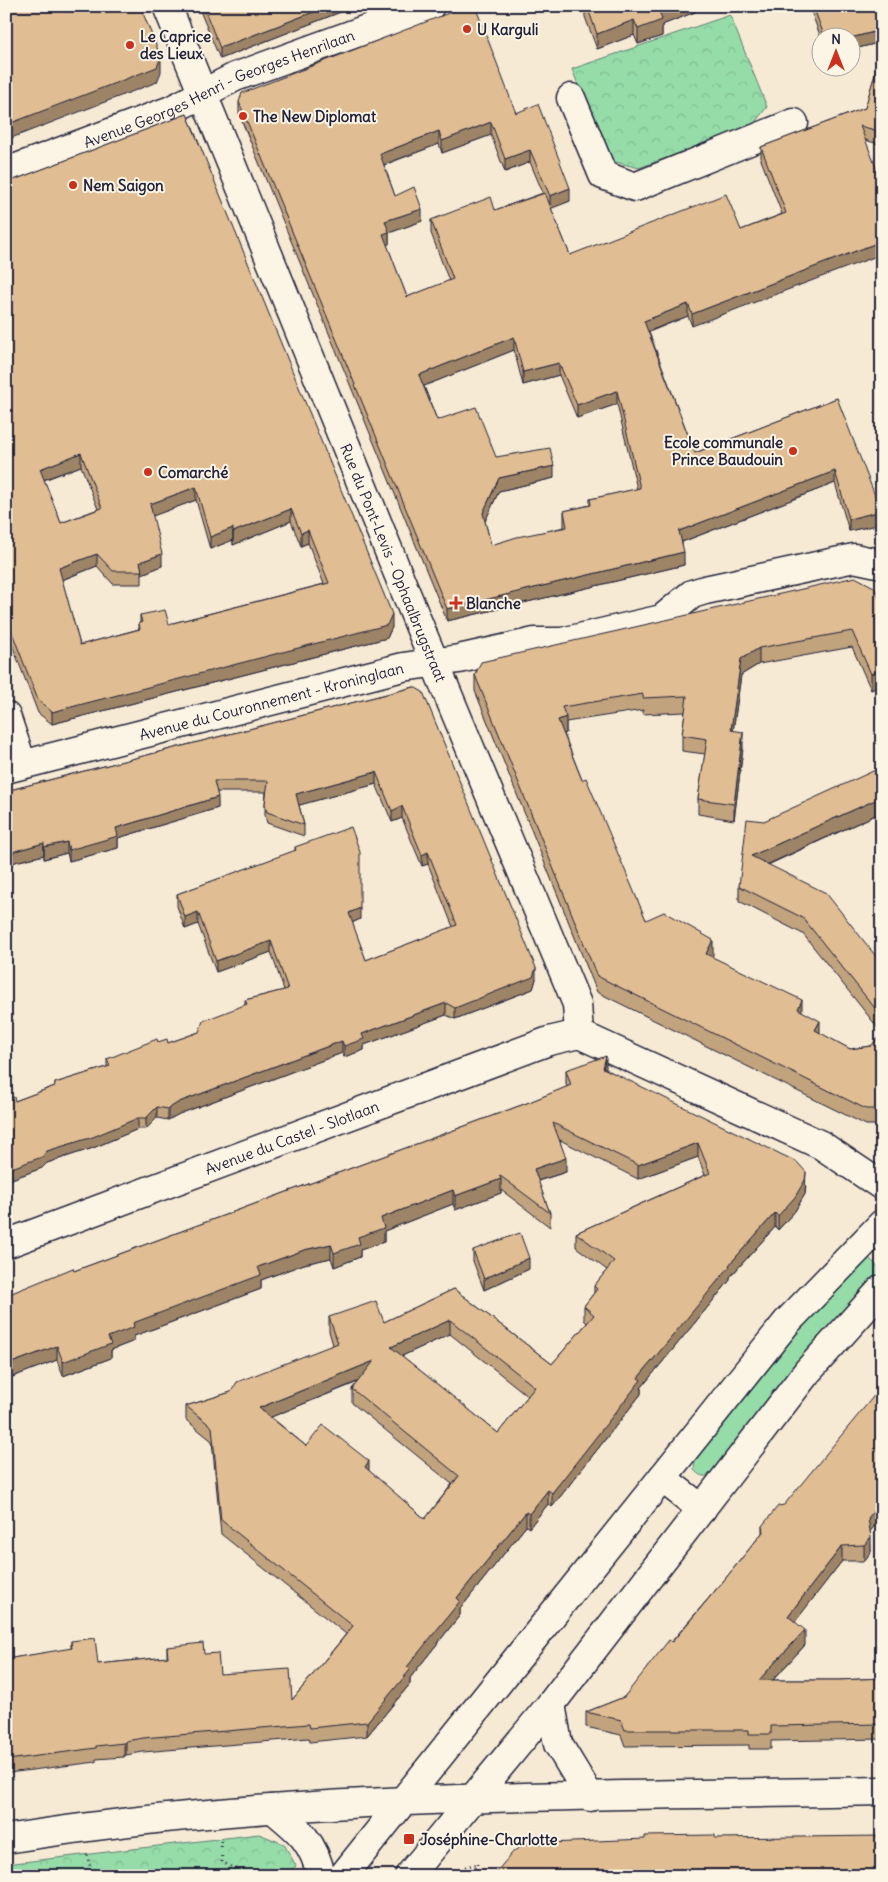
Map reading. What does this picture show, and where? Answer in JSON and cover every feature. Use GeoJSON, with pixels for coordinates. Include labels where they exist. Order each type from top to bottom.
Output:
{"type":"FeatureCollection","features":[{"type":"Feature","properties":{"kind":"street","name":"Rue du Pont-Levis - Ophaalbrugstraat"},"geometry":{"type":"LineString","coordinates":[[167,6],[435,663],[577,1004],[579,1034]]}},
{"type":"Feature","properties":{"kind":"street","name":"Avenue Georges Henri - Georges Henrilaan"},"geometry":{"type":"LineString","coordinates":[[6,172],[171,110],[234,77],[430,6]]}},
{"type":"Feature","properties":{"kind":"street"},"geometry":{"type":"LineString","coordinates":[[571,98],[603,175],[635,187],[794,123]]}},
{"type":"Feature","properties":{"kind":"street","name":"Avenue du Couronnement - Kroninglaan"},"geometry":{"type":"LineString","coordinates":[[14,767],[403,667],[435,663],[535,642],[562,642],[662,619],[692,594],[705,590],[854,558],[882,564]]}},
{"type":"Feature","properties":{"kind":"street"},"geometry":{"type":"LineString","coordinates":[[6,716],[14,767]]}},
{"type":"Feature","properties":{"kind":"street"},"geometry":{"type":"LineString","coordinates":[[579,1034],[820,1145],[882,1186]]}},
{"type":"Feature","properties":{"kind":"street","name":"Avenue du Castel - Slotlaan"},"geometry":{"type":"LineString","coordinates":[[6,1244],[549,1041],[579,1034]]}},
{"type":"Feature","properties":{"kind":"street"},"geometry":{"type":"LineString","coordinates":[[342,1876],[787,1322],[882,1224]]}},
{"type":"Feature","properties":{"kind":"street"},"geometry":{"type":"LineString","coordinates":[[409,1876],[552,1704],[807,1372],[882,1289]]}},
{"type":"Feature","properties":{"kind":"street"},"geometry":{"type":"LineString","coordinates":[[662,1478],[702,1509]]}},
{"type":"Feature","properties":{"kind":"street"},"geometry":{"type":"LineString","coordinates":[[552,1704],[558,1744],[590,1797]]}},
{"type":"Feature","properties":{"kind":"street"},"geometry":{"type":"LineString","coordinates":[[6,1839],[88,1826],[220,1812],[402,1801],[882,1791]]}},
{"type":"Feature","properties":{"kind":"street"},"geometry":{"type":"LineString","coordinates":[[273,1809],[309,1841],[317,1856],[321,1876]]}},
{"type":"Feature","properties":{"kind":"path"},"geometry":{"type":"LineString","coordinates":[[221,1833],[222,1862],[237,1870],[240,1876]]}},
{"type":"Feature","properties":{"kind":"path"},"geometry":{"type":"LineString","coordinates":[[87,1848],[86,1860],[93,1876]]}},
{"type":"Feature","properties":{"kind":"path"},"geometry":{"type":"LineString","coordinates":[[465,1867],[477,1864]]}},
{"type":"Feature","properties":{"kind":"path"},"geometry":{"type":"LineString","coordinates":[[471,1871],[477,1864]]}},
{"type":"Feature","properties":{"kind":"path"},"geometry":{"type":"LineString","coordinates":[[477,1864],[477,1875]]}},
{"type":"Feature","properties":{"kind":"green space"},"geometry":{"type":"Polygon","coordinates":[[[730,15],[767,107],[751,127],[639,168],[607,160],[572,69],[730,15]]]}},
{"type":"Feature","properties":{"kind":"green space"},"geometry":{"type":"Polygon","coordinates":[[[867,1256],[882,1271],[882,1274],[805,1358],[710,1475],[703,1476],[694,1470],[695,1458],[789,1340],[867,1256]]]}},
{"type":"Feature","properties":{"kind":"green space"},"geometry":{"type":"Polygon","coordinates":[[[259,1834],[284,1844],[296,1866],[285,1876],[6,1876],[6,1864],[259,1834]]]}},
{"type":"Feature","properties":{"kind":"building"},"geometry":{"type":"Polygon","coordinates":[[[6,6],[140,6],[161,57],[157,67],[6,125],[6,6]]]}},
{"type":"Feature","properties":{"kind":"building"},"geometry":{"type":"Polygon","coordinates":[[[203,6],[329,6],[220,48],[203,6]]]}},
{"type":"Feature","properties":{"kind":"building"},"geometry":{"type":"Polygon","coordinates":[[[467,6],[475,6],[516,113],[538,104],[570,188],[550,196],[530,150],[505,159],[491,122],[442,141],[439,131],[380,154],[395,196],[414,187],[422,209],[385,221],[389,232],[383,234],[407,297],[453,279],[431,220],[491,197],[495,210],[545,193],[570,255],[726,194],[741,230],[786,213],[761,147],[865,108],[882,50],[882,132],[860,126],[882,183],[882,241],[692,314],[688,304],[644,321],[695,453],[837,398],[881,511],[849,519],[835,471],[679,531],[684,552],[447,609],[239,102],[242,93],[467,6]],[[514,337],[419,375],[437,420],[476,407],[496,457],[550,448],[554,466],[499,478],[483,513],[491,545],[517,537],[567,527],[564,511],[591,505],[590,499],[640,488],[617,391],[577,405],[559,363],[523,372],[514,337]]]}},
{"type":"Feature","properties":{"kind":"building"},"geometry":{"type":"Polygon","coordinates":[[[587,6],[670,6],[659,11],[662,20],[638,29],[634,20],[597,34],[587,6]]]}},
{"type":"Feature","properties":{"kind":"building"},"geometry":{"type":"Polygon","coordinates":[[[813,6],[882,6],[882,30],[860,36],[860,28],[821,28],[813,6]]]}},
{"type":"Feature","properties":{"kind":"building"},"geometry":{"type":"Polygon","coordinates":[[[187,114],[392,614],[387,625],[52,712],[38,700],[6,617],[6,183],[187,114]],[[81,453],[40,469],[61,523],[102,508],[81,453]],[[196,487],[150,504],[162,554],[140,562],[142,571],[113,571],[97,554],[59,568],[80,645],[140,629],[139,623],[142,622],[140,615],[165,610],[169,624],[329,583],[308,530],[301,533],[291,509],[233,532],[233,528],[210,537],[196,487]]]}},
{"type":"Feature","properties":{"kind":"building"},"geometry":{"type":"Polygon","coordinates":[[[855,577],[874,587],[882,605],[882,669],[871,674],[852,631],[759,648],[741,659],[731,730],[743,732],[734,804],[698,799],[707,739],[682,735],[687,696],[643,698],[643,694],[562,707],[566,717],[558,720],[582,780],[586,778],[646,920],[664,912],[713,940],[706,954],[802,1000],[798,1009],[820,1021],[815,1030],[850,1049],[871,1046],[882,1034],[882,1105],[877,1109],[866,1109],[597,976],[475,675],[481,662],[855,577]]]}},
{"type":"Feature","properties":{"kind":"building"},"geometry":{"type":"Polygon","coordinates":[[[414,687],[423,692],[536,968],[533,977],[455,1008],[446,1003],[362,1034],[364,1039],[344,1046],[342,1041],[179,1102],[168,1109],[157,1107],[146,1118],[138,1118],[93,1137],[47,1151],[42,1157],[6,1170],[6,1091],[10,1098],[14,1097],[15,1101],[55,1086],[55,1083],[110,1066],[107,1059],[157,1039],[158,1042],[167,1039],[168,1043],[199,1032],[203,1021],[247,1004],[245,1000],[288,989],[271,941],[216,961],[198,912],[185,917],[177,894],[296,850],[295,847],[351,827],[360,852],[360,908],[349,913],[366,960],[457,925],[428,852],[422,855],[402,806],[392,811],[376,772],[296,794],[304,825],[267,812],[265,804],[268,781],[214,781],[218,797],[116,828],[118,836],[69,850],[67,842],[44,847],[44,843],[15,851],[8,857],[6,857],[6,791],[414,687]]]}},
{"type":"Feature","properties":{"kind":"building"},"geometry":{"type":"Polygon","coordinates":[[[882,767],[882,797],[751,856],[826,893],[882,964],[882,1017],[803,918],[739,886],[747,819],[764,821],[882,767]]]}},
{"type":"Feature","properties":{"kind":"building"},"geometry":{"type":"Polygon","coordinates":[[[606,1056],[603,1068],[797,1162],[806,1172],[805,1180],[795,1197],[778,1216],[775,1213],[729,1265],[638,1378],[641,1380],[552,1493],[548,1490],[529,1514],[526,1512],[457,1598],[460,1601],[407,1667],[410,1670],[367,1722],[310,1728],[309,1724],[143,1738],[124,1743],[96,1746],[96,1748],[8,1760],[6,1750],[6,1659],[72,1648],[71,1641],[95,1638],[98,1664],[168,1657],[167,1647],[203,1643],[204,1654],[218,1653],[220,1674],[290,1669],[292,1700],[353,1626],[221,1520],[212,1427],[186,1406],[231,1392],[237,1382],[338,1343],[329,1317],[376,1301],[384,1322],[454,1289],[552,1364],[594,1315],[584,1306],[597,1289],[594,1286],[614,1261],[576,1233],[710,1173],[698,1143],[638,1165],[553,1123],[566,1158],[534,1169],[550,1213],[499,1175],[501,1179],[455,1196],[453,1190],[381,1218],[384,1228],[358,1237],[360,1244],[334,1253],[331,1244],[304,1250],[258,1267],[261,1275],[133,1323],[134,1327],[108,1337],[111,1344],[63,1362],[57,1346],[6,1365],[6,1294],[73,1268],[74,1271],[527,1103],[571,1085],[566,1070],[606,1056]],[[450,1320],[391,1347],[498,1433],[535,1387],[450,1320]],[[374,1361],[259,1408],[306,1446],[323,1425],[369,1461],[365,1467],[425,1519],[459,1476],[352,1389],[374,1361]]]}},
{"type":"Feature","properties":{"kind":"building"},"geometry":{"type":"Polygon","coordinates":[[[520,1233],[529,1258],[484,1279],[473,1250],[520,1233]]]}},
{"type":"Feature","properties":{"kind":"building"},"geometry":{"type":"Polygon","coordinates":[[[882,1386],[882,1501],[868,1518],[871,1537],[864,1545],[842,1546],[788,1616],[805,1630],[759,1680],[882,1678],[882,1724],[771,1726],[771,1734],[749,1734],[749,1730],[625,1730],[621,1720],[586,1712],[624,1697],[669,1640],[672,1642],[763,1532],[762,1526],[778,1506],[784,1505],[882,1386]]]}},
{"type":"Feature","properties":{"kind":"building"},"geometry":{"type":"Polygon","coordinates":[[[715,1835],[715,1838],[882,1836],[882,1876],[493,1876],[513,1852],[524,1844],[645,1839],[645,1836],[715,1835]]]}},
{"type":"Feature","properties":{"kind":"place","name":"U Karguli"},"geometry":{"type":"Point","coordinates":[467,29]}},
{"type":"Feature","properties":{"kind":"place","name":"Le Caprice des Lieux"},"geometry":{"type":"Point","coordinates":[130,45]}},
{"type":"Feature","properties":{"kind":"place","name":"The New Diplomat"},"geometry":{"type":"Point","coordinates":[243,116]}},
{"type":"Feature","properties":{"kind":"place","name":"Nem Saigon"},"geometry":{"type":"Point","coordinates":[73,185]}},
{"type":"Feature","properties":{"kind":"place","name":"Ecole communale Prince Baudouin"},"geometry":{"type":"Point","coordinates":[793,451]}},
{"type":"Feature","properties":{"kind":"place","name":"Comarché"},"geometry":{"type":"Point","coordinates":[148,472]}},
{"type":"Feature","properties":{"kind":"place","name":"Blanche"},"geometry":{"type":"Point","coordinates":[456,603]}},
{"type":"Feature","properties":{"kind":"place","name":"Joséphine-Charlotte"},"geometry":{"type":"Point","coordinates":[409,1839]}}]}
